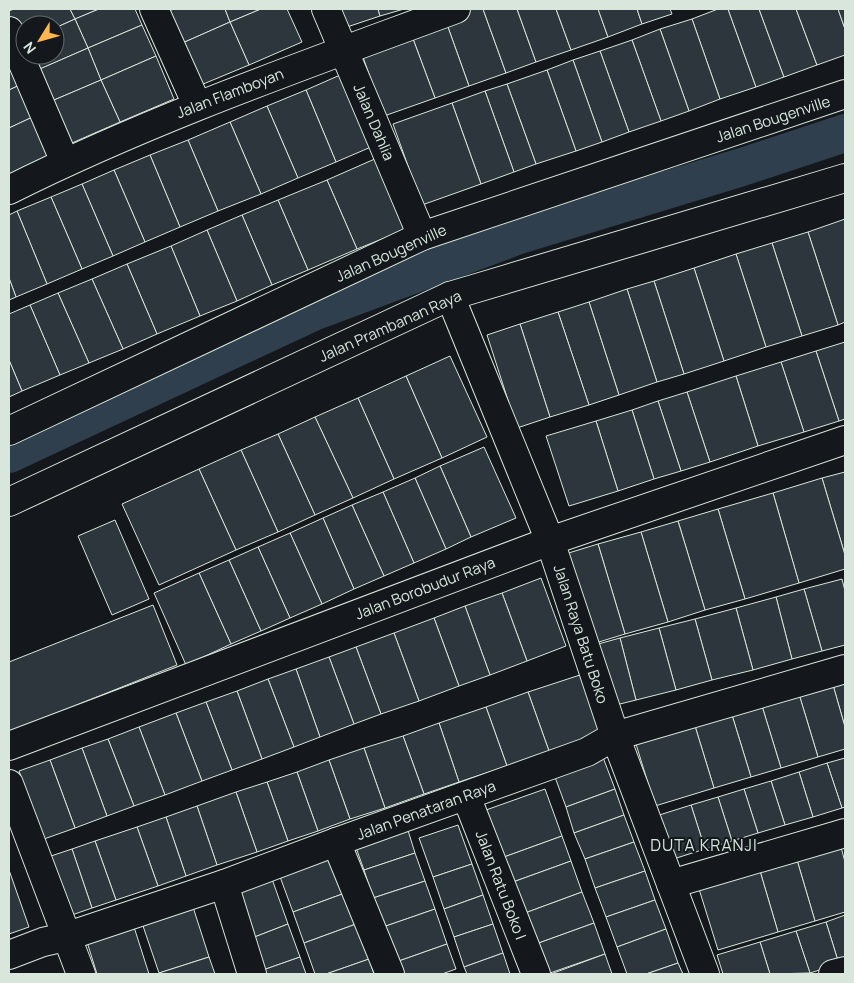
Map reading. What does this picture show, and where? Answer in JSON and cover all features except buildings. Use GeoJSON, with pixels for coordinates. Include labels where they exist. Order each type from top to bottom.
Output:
{"type":"FeatureCollection","features":[{"type":"Feature","properties":{"kind":"street"},"geometry":{"type":"LineString","coordinates":[[154,9],[197,105]]}},
{"type":"Feature","properties":{"kind":"street","name":"Jalan Dahlia"},"geometry":{"type":"LineString","coordinates":[[326,9],[422,236]]}},
{"type":"Feature","properties":{"kind":"street","name":"Jalan Flamboyan"},"geometry":{"type":"LineString","coordinates":[[9,190],[65,162],[197,105],[456,9]]}},
{"type":"Feature","properties":{"kind":"street"},"geometry":{"type":"LineString","coordinates":[[9,31],[65,162]]}},
{"type":"Feature","properties":{"kind":"street","name":"Jalan Bougenville"},"geometry":{"type":"LineString","coordinates":[[9,431],[422,236],[845,94]]}},
{"type":"Feature","properties":{"kind":"street","name":"Jalan Prambanan Raya"},"geometry":{"type":"LineString","coordinates":[[9,502],[450,296],[845,178]]}},
{"type":"Feature","properties":{"kind":"street","name":"Jalan Raya Batu Boko"},"geometry":{"type":"LineString","coordinates":[[450,296],[550,541],[614,736],[705,974]]}},
{"type":"Feature","properties":{"kind":"street","name":"Jalan Borobudur Raya"},"geometry":{"type":"LineString","coordinates":[[9,746],[550,541],[845,440]]}},
{"type":"Feature","properties":{"kind":"street","name":"Jalan Penataran Raya"},"geometry":{"type":"LineString","coordinates":[[9,955],[43,942],[65,937],[224,884],[587,752],[614,736],[845,669]]}},
{"type":"Feature","properties":{"kind":"street"},"geometry":{"type":"LineString","coordinates":[[9,784],[65,937],[81,974]]}},
{"type":"Feature","properties":{"kind":"street","name":"Jalan Ratu Boko I"},"geometry":{"type":"LineString","coordinates":[[466,796],[536,974]]}},
{"type":"Feature","properties":{"kind":"street"},"geometry":{"type":"LineString","coordinates":[[671,884],[845,833]]}},
{"type":"Feature","properties":{"kind":"street"},"geometry":{"type":"LineString","coordinates":[[336,842],[390,974]]}},
{"type":"Feature","properties":{"kind":"street"},"geometry":{"type":"LineString","coordinates":[[224,884],[252,974]]}},
{"type":"Feature","properties":{"kind":"street"},"geometry":{"type":"LineString","coordinates":[[833,974],[845,971]]}},
{"type":"Feature","properties":{"kind":"waterway"},"geometry":{"type":"LineString","coordinates":[[9,454],[313,312],[519,235],[742,167],[845,133]]}},
{"type":"Feature","properties":{"kind":"district","name":"DUTA KRANJI"},"geometry":{"type":"Point","coordinates":[704,845]}}]}
